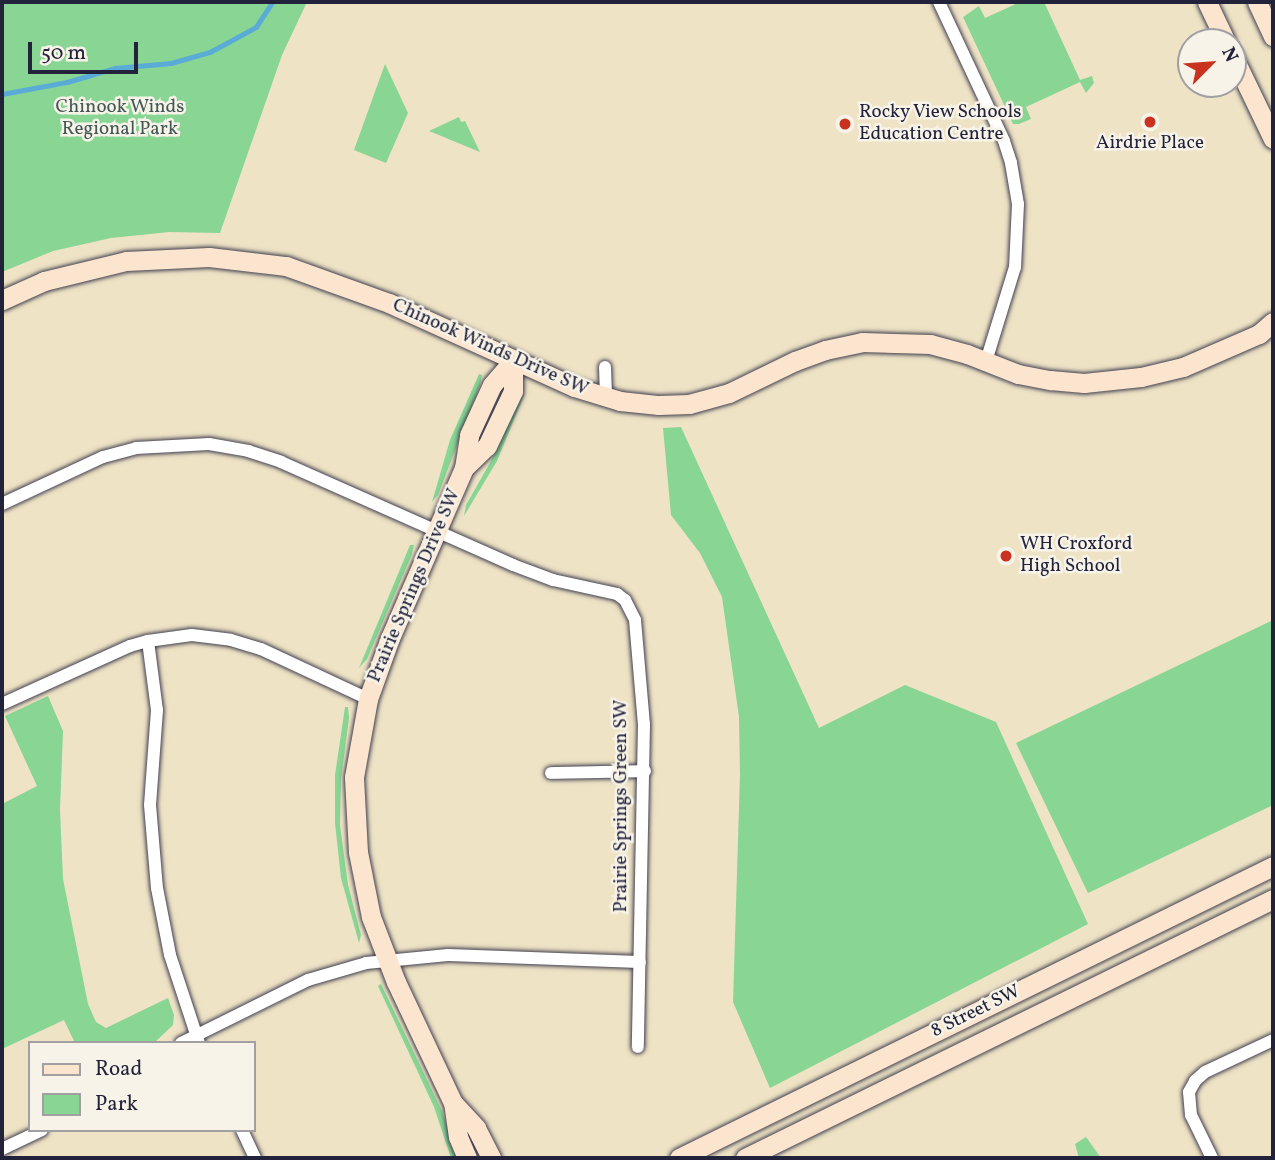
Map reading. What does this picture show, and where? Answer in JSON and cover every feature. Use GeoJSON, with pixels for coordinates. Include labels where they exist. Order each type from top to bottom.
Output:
{"type":"FeatureCollection","features":[{"type":"Feature","properties":{"kind":"street"},"geometry":{"type":"LineString","coordinates":[[939,2],[1004,141],[1018,204],[1015,267],[986,361]]}},
{"type":"Feature","properties":{"kind":"street"},"geometry":{"type":"LineString","coordinates":[[1208,2],[1220,28]]}},
{"type":"Feature","properties":{"kind":"street"},"geometry":{"type":"LineString","coordinates":[[1257,2],[1273,37]]}},
{"type":"Feature","properties":{"kind":"street"},"geometry":{"type":"LineString","coordinates":[[1247,85],[1273,139]]}},
{"type":"Feature","properties":{"kind":"street"},"geometry":{"type":"LineString","coordinates":[[1262,117],[1273,149]]}},
{"type":"Feature","properties":{"kind":"street","name":"Chinook Winds Drive SW"},"geometry":{"type":"LineString","coordinates":[[2,300],[44,281],[126,261],[181,256],[230,258],[286,266],[389,303],[574,387],[606,397],[659,405],[689,404],[729,393],[825,349],[862,342],[930,344],[1018,374],[1084,383],[1124,379],[1183,367],[1269,329]]}},
{"type":"Feature","properties":{"kind":"street","name":"Prairie Springs Drive SW"},"geometry":{"type":"LineString","coordinates":[[467,1158],[458,1137],[453,1103],[387,961],[371,917],[363,883],[355,818],[358,743],[368,699],[390,638],[464,468],[486,446],[513,391],[513,361]]}},
{"type":"Feature","properties":{"kind":"street"},"geometry":{"type":"LineString","coordinates":[[606,367],[606,397]]}},
{"type":"Feature","properties":{"kind":"street","name":"Prairie Springs Green SW"},"geometry":{"type":"LineString","coordinates":[[2,504],[103,457],[136,448],[209,444],[247,450],[281,462],[554,580],[617,594],[625,600],[635,620],[644,724],[638,1047]]}},
{"type":"Feature","properties":{"kind":"street"},"geometry":{"type":"LineString","coordinates":[[2,704],[107,655],[148,640],[192,635],[231,640],[261,649],[368,699]]}},
{"type":"Feature","properties":{"kind":"street"},"geometry":{"type":"LineString","coordinates":[[148,640],[157,710],[150,794],[157,888],[170,955],[197,1039],[308,980],[366,963],[448,955],[640,962]]}},
{"type":"Feature","properties":{"kind":"street"},"geometry":{"type":"LineString","coordinates":[[551,773],[645,771]]}},
{"type":"Feature","properties":{"kind":"street","name":"8 Street SW"},"geometry":{"type":"LineString","coordinates":[[679,1158],[1273,866]]}},
{"type":"Feature","properties":{"kind":"street","name":"8 Street SW"},"geometry":{"type":"LineString","coordinates":[[745,1158],[1273,899]]}},
{"type":"Feature","properties":{"kind":"street"},"geometry":{"type":"LineString","coordinates":[[1212,1158],[1191,1115],[1189,1092],[1195,1081],[1205,1072],[1273,1040]]}},
{"type":"Feature","properties":{"kind":"street","name":"Prairie Springs Drive SW"},"geometry":{"type":"LineString","coordinates":[[453,1103],[476,1128],[491,1158]]}},
{"type":"Feature","properties":{"kind":"street"},"geometry":{"type":"LineString","coordinates":[[2,1149],[38,1132]]}},
{"type":"Feature","properties":{"kind":"street"},"geometry":{"type":"LineString","coordinates":[[243,1132],[255,1158]]}},
{"type":"Feature","properties":{"kind":"green space","name":"Chinook Winds Regional Park"},"geometry":{"type":"Polygon","coordinates":[[[2,2],[307,2],[282,55],[220,233],[169,232],[111,238],[53,251],[2,272],[2,2]]]}},
{"type":"Feature","properties":{"kind":"green space"},"geometry":{"type":"Polygon","coordinates":[[[1020,2],[1044,2],[1080,80],[1092,76],[1094,83],[1086,93],[1080,82],[1026,107],[1031,119],[1013,124],[963,17],[979,6],[985,18],[1020,2]]]}},
{"type":"Feature","properties":{"kind":"green space"},"geometry":{"type":"Polygon","coordinates":[[[385,64],[408,113],[386,163],[354,150],[385,64]]]}},
{"type":"Feature","properties":{"kind":"green space"},"geometry":{"type":"Polygon","coordinates":[[[459,117],[461,122],[465,121],[480,152],[429,131],[459,117]]]}},
{"type":"Feature","properties":{"kind":"green space"},"geometry":{"type":"Polygon","coordinates":[[[479,374],[482,375],[480,385],[438,495],[432,502],[450,440],[479,374]]]}},
{"type":"Feature","properties":{"kind":"green space"},"geometry":{"type":"Polygon","coordinates":[[[525,393],[497,461],[464,516],[466,505],[491,461],[518,400],[525,393]]]}},
{"type":"Feature","properties":{"kind":"green space"},"geometry":{"type":"Polygon","coordinates":[[[681,427],[819,728],[905,685],[996,722],[1088,924],[770,1088],[733,1002],[740,775],[739,717],[722,597],[700,553],[671,515],[663,428],[681,427]]]}},
{"type":"Feature","properties":{"kind":"green space"},"geometry":{"type":"Polygon","coordinates":[[[410,545],[414,545],[412,554],[367,659],[359,668],[410,545]]]}},
{"type":"Feature","properties":{"kind":"green space"},"geometry":{"type":"Polygon","coordinates":[[[1273,620],[1273,805],[1088,893],[1016,743],[1273,620]]]}},
{"type":"Feature","properties":{"kind":"green space"},"geometry":{"type":"Polygon","coordinates":[[[48,696],[63,731],[60,810],[63,879],[88,1004],[96,1022],[106,1028],[168,998],[174,1015],[173,1025],[156,1041],[74,1041],[64,1020],[2,1049],[2,804],[37,786],[5,716],[48,696]]]}},
{"type":"Feature","properties":{"kind":"green space"},"geometry":{"type":"Polygon","coordinates":[[[345,707],[348,707],[349,718],[341,779],[340,825],[348,885],[361,935],[359,943],[341,878],[335,823],[335,775],[345,707]]]}},
{"type":"Feature","properties":{"kind":"green space"},"geometry":{"type":"Polygon","coordinates":[[[381,984],[442,1111],[457,1158],[451,1158],[434,1107],[378,986],[381,984]]]}},
{"type":"Feature","properties":{"kind":"green space"},"geometry":{"type":"Polygon","coordinates":[[[1086,1137],[1101,1158],[1079,1158],[1075,1144],[1086,1137]]]}},
{"type":"Feature","properties":{"kind":"waterway"},"geometry":{"type":"LineString","coordinates":[[2,94],[67,82],[115,68],[171,63],[210,52],[256,27],[272,2]]}},
{"type":"Feature","properties":{"kind":"place","name":"Airdrie Place"},"geometry":{"type":"Point","coordinates":[1150,122]}},
{"type":"Feature","properties":{"kind":"place","name":"Rocky View Schools Education Centre"},"geometry":{"type":"Point","coordinates":[845,124]}},
{"type":"Feature","properties":{"kind":"place","name":"WH Croxford High School"},"geometry":{"type":"Point","coordinates":[1006,556]}}]}
